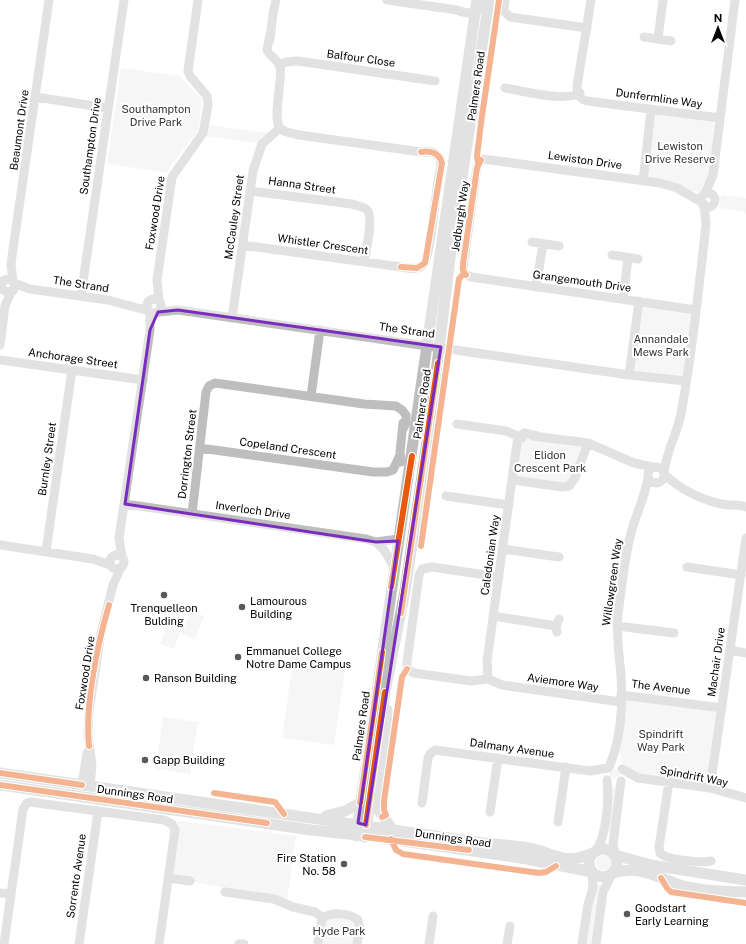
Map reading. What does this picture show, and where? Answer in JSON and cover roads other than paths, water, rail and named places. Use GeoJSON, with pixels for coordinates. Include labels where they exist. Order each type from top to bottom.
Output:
{"type":"FeatureCollection","features":[{"type":"Feature","properties":{"kind":"main road","name":"Palmers Road"},"geometry":{"type":"LineString","coordinates":[[360,836],[385,692],[405,591],[441,347],[451,250],[488,0]]}},
{"type":"Feature","properties":{"kind":"main road","name":"Palmers Road"},"geometry":{"type":"LineString","coordinates":[[362,824],[360,803],[398,539],[428,346],[476,6]]}},
{"type":"Feature","properties":{"kind":"main road"},"geometry":{"type":"LineString","coordinates":[[385,692],[388,719],[379,796],[379,810],[392,829]]}},
{"type":"Feature","properties":{"kind":"main road","name":"Dunnings Road"},"geometry":{"type":"LineString","coordinates":[[0,773],[528,848],[565,859],[578,859],[595,851]]}},
{"type":"Feature","properties":{"kind":"main road","name":"Dunnings Road"},"geometry":{"type":"LineString","coordinates":[[0,785],[311,830],[527,859],[592,872]]}},
{"type":"Feature","properties":{"kind":"main road"},"geometry":{"type":"LineString","coordinates":[[83,797],[86,785]]}},
{"type":"Feature","properties":{"kind":"main road"},"geometry":{"type":"LineString","coordinates":[[320,818],[345,811],[360,803]]}},
{"type":"Feature","properties":{"kind":"main road"},"geometry":{"type":"LineString","coordinates":[[287,814],[293,819],[309,824],[311,830]]}},
{"type":"Feature","properties":{"kind":"main road"},"geometry":{"type":"LineString","coordinates":[[746,880],[658,866],[615,855],[606,849],[595,851],[589,861],[592,872],[602,878],[636,869],[687,886],[708,890],[746,892]]}},
{"type":"Feature","properties":{"kind":"main road"},"geometry":{"type":"LineString","coordinates":[[613,874],[618,865],[615,855]]}},
{"type":"Feature","properties":{"kind":"street","name":"Beaumont Drive"},"geometry":{"type":"LineString","coordinates":[[0,345],[6,306],[7,286],[36,97],[49,0]]}},
{"type":"Feature","properties":{"kind":"street","name":"Southampton Drive"},"geometry":{"type":"LineString","coordinates":[[81,296],[107,108],[124,0]]}},
{"type":"Feature","properties":{"kind":"street","name":"Foxwood Drive"},"geometry":{"type":"LineString","coordinates":[[154,301],[172,177],[203,133],[208,105],[207,96],[190,76],[188,71],[198,0]]}},
{"type":"Feature","properties":{"kind":"street"},"geometry":{"type":"LineString","coordinates":[[387,0],[457,10],[468,14],[476,6],[480,11],[488,0]]}},
{"type":"Feature","properties":{"kind":"street"},"geometry":{"type":"LineString","coordinates":[[505,0],[504,10],[510,17],[587,28]]}},
{"type":"Feature","properties":{"kind":"street"},"geometry":{"type":"LineString","coordinates":[[504,88],[563,97],[579,94],[577,86],[580,77],[591,0]]}},
{"type":"Feature","properties":{"kind":"street"},"geometry":{"type":"LineString","coordinates":[[658,39],[663,0]]}},
{"type":"Feature","properties":{"kind":"street","name":"Willowgreen Way"},"geometry":{"type":"LineString","coordinates":[[706,224],[714,200],[713,175],[735,0]]}},
{"type":"Feature","properties":{"kind":"street"},"geometry":{"type":"LineString","coordinates":[[275,1],[270,34],[266,44],[267,50],[282,64],[281,83],[274,122],[279,129]]}},
{"type":"Feature","properties":{"kind":"street"},"geometry":{"type":"LineString","coordinates":[[644,37],[671,41]]}},
{"type":"Feature","properties":{"kind":"street","name":"Balfour Close"},"geometry":{"type":"LineString","coordinates":[[282,64],[298,61],[435,80]]}},
{"type":"Feature","properties":{"kind":"street","name":"Dunfermline Way"},"geometry":{"type":"LineString","coordinates":[[579,94],[595,101],[651,110],[720,118]]}},
{"type":"Feature","properties":{"kind":"street"},"geometry":{"type":"LineString","coordinates":[[36,97],[107,108]]}},
{"type":"Feature","properties":{"kind":"street"},"geometry":{"type":"LineString","coordinates":[[643,181],[651,110]]}},
{"type":"Feature","properties":{"kind":"street","name":"Whistler Crescent"},"geometry":{"type":"LineString","coordinates":[[242,244],[401,267],[415,273],[424,270],[430,262],[429,246],[439,172],[437,159],[421,152],[299,135],[284,135],[279,129]]}},
{"type":"Feature","properties":{"kind":"street","name":"McCauley Street"},"geometry":{"type":"LineString","coordinates":[[232,318],[253,171],[265,141],[279,129]]}},
{"type":"Feature","properties":{"kind":"street","name":"Lewiston Drive"},"geometry":{"type":"LineString","coordinates":[[481,160],[491,159],[666,184],[704,199]]}},
{"type":"Feature","properties":{"kind":"street","name":"Jedburgh Way"},"geometry":{"type":"LineString","coordinates":[[466,275],[463,270],[463,264],[477,168],[481,160]]}},
{"type":"Feature","properties":{"kind":"street","name":"Willowgreen Way"},"geometry":{"type":"LineString","coordinates":[[645,497],[661,478],[669,449],[680,419],[696,310],[706,224],[704,199],[713,175]]}},
{"type":"Feature","properties":{"kind":"street","name":"Hanna Street"},"geometry":{"type":"LineString","coordinates":[[250,191],[352,204],[363,204],[372,210],[373,218],[364,262]]}},
{"type":"Feature","properties":{"kind":"street"},"geometry":{"type":"LineString","coordinates":[[704,199],[708,206],[714,200]]}},
{"type":"Feature","properties":{"kind":"street"},"geometry":{"type":"LineString","coordinates":[[532,242],[559,246]]}},
{"type":"Feature","properties":{"kind":"street"},"geometry":{"type":"LineString","coordinates":[[536,287],[543,244]]}},
{"type":"Feature","properties":{"kind":"street"},"geometry":{"type":"LineString","coordinates":[[612,256],[638,259]]}},
{"type":"Feature","properties":{"kind":"street"},"geometry":{"type":"LineString","coordinates":[[623,299],[628,258]]}},
{"type":"Feature","properties":{"kind":"street","name":"Grangemouth Drive"},"geometry":{"type":"LineString","coordinates":[[466,275],[474,278],[696,310]]}},
{"type":"Feature","properties":{"kind":"street","name":"The Strand"},"geometry":{"type":"LineString","coordinates":[[7,286],[129,304],[154,312],[178,310]]}},
{"type":"Feature","properties":{"kind":"street"},"geometry":{"type":"LineString","coordinates":[[154,301],[161,307],[154,312],[147,307],[154,301]]}},
{"type":"Feature","properties":{"kind":"street","name":"The Strand"},"geometry":{"type":"LineString","coordinates":[[129,304],[154,301],[178,310],[686,383]]}},
{"type":"Feature","properties":{"kind":"street"},"geometry":{"type":"LineString","coordinates":[[629,375],[639,301]]}},
{"type":"Feature","properties":{"kind":"street","name":"Foxwood Drive"},"geometry":{"type":"LineString","coordinates":[[113,585],[111,561],[119,538],[125,504],[150,330],[154,312]]}},
{"type":"Feature","properties":{"kind":"street"},"geometry":{"type":"LineString","coordinates":[[311,396],[320,330]]}},
{"type":"Feature","properties":{"kind":"street","name":"Anchorage Street"},"geometry":{"type":"LineString","coordinates":[[0,360],[143,380]]}},
{"type":"Feature","properties":{"kind":"street","name":"Burnley Street"},"geometry":{"type":"LineString","coordinates":[[46,552],[72,370]]}},
{"type":"Feature","properties":{"kind":"street","name":"Copeland Crescent"},"geometry":{"type":"LineString","coordinates":[[200,448],[373,472],[387,472],[393,470],[400,455],[403,428],[402,416],[399,412],[385,406],[218,382],[213,386]]}},
{"type":"Feature","properties":{"kind":"street","name":"Dorrington Street"},"geometry":{"type":"LineString","coordinates":[[192,514],[207,388],[213,386]]}},
{"type":"Feature","properties":{"kind":"street"},"geometry":{"type":"LineString","coordinates":[[456,424],[506,431],[521,437],[528,433],[538,436],[588,443],[634,463],[660,468],[661,478]]}},
{"type":"Feature","properties":{"kind":"street","name":"Caledonian Way"},"geometry":{"type":"LineString","coordinates":[[486,680],[484,673],[513,480],[517,443],[521,437]]}},
{"type":"Feature","properties":{"kind":"street"},"geometry":{"type":"LineString","coordinates":[[513,480],[562,487],[569,486],[575,478],[588,443]]}},
{"type":"Feature","properties":{"kind":"street","name":"Willowgreen Way"},"geometry":{"type":"LineString","coordinates":[[653,467],[669,449]]}},
{"type":"Feature","properties":{"kind":"street"},"geometry":{"type":"LineString","coordinates":[[634,463],[652,482],[661,478],[705,499],[729,505],[746,507]]}},
{"type":"Feature","properties":{"kind":"street"},"geometry":{"type":"LineString","coordinates":[[648,477],[649,470],[653,467]]}},
{"type":"Feature","properties":{"kind":"street","name":"Willowgreen Way"},"geometry":{"type":"LineString","coordinates":[[621,769],[617,745],[621,699],[617,626],[629,542],[636,517],[645,497],[648,477]]}},
{"type":"Feature","properties":{"kind":"street"},"geometry":{"type":"LineString","coordinates":[[445,496],[509,505]]}},
{"type":"Feature","properties":{"kind":"street","name":"Inverloch Drive"},"geometry":{"type":"LineString","coordinates":[[125,504],[366,539],[376,542],[398,539]]}},
{"type":"Feature","properties":{"kind":"street"},"geometry":{"type":"LineString","coordinates":[[729,505],[746,512]]}},
{"type":"Feature","properties":{"kind":"street","name":"Foxwood Drive"},"geometry":{"type":"LineString","coordinates":[[86,785],[89,746],[88,717],[99,641],[113,585],[124,562],[119,538]]}},
{"type":"Feature","properties":{"kind":"street","name":"Machair Drive"},"geometry":{"type":"LineString","coordinates":[[710,788],[746,538]]}},
{"type":"Feature","properties":{"kind":"street"},"geometry":{"type":"LineString","coordinates":[[376,542],[384,550],[394,567]]}},
{"type":"Feature","properties":{"kind":"street"},"geometry":{"type":"LineString","coordinates":[[0,545],[111,561]]}},
{"type":"Feature","properties":{"kind":"street"},"geometry":{"type":"LineString","coordinates":[[503,549],[561,557]]}},
{"type":"Feature","properties":{"kind":"street"},"geometry":{"type":"LineString","coordinates":[[111,561],[117,554],[122,557]]}},
{"type":"Feature","properties":{"kind":"street"},"geometry":{"type":"LineString","coordinates":[[111,561],[116,569],[122,567]]}},
{"type":"Feature","properties":{"kind":"street","name":"Aviemore Way"},"geometry":{"type":"LineString","coordinates":[[499,577],[432,567],[422,569],[419,576],[407,662],[408,669],[414,673],[471,681],[486,680],[502,685],[621,699]]}},
{"type":"Feature","properties":{"kind":"street"},"geometry":{"type":"LineString","coordinates":[[685,567],[741,575]]}},
{"type":"Feature","properties":{"kind":"street"},"geometry":{"type":"LineString","coordinates":[[493,616],[558,626]]}},
{"type":"Feature","properties":{"kind":"street"},"geometry":{"type":"LineString","coordinates":[[617,626],[675,633]]}},
{"type":"Feature","properties":{"kind":"street"},"geometry":{"type":"LineString","coordinates":[[730,650],[746,653]]}},
{"type":"Feature","properties":{"kind":"street","name":"The Avenue"},"geometry":{"type":"LineString","coordinates":[[621,699],[722,708]]}},
{"type":"Feature","properties":{"kind":"street","name":"Willowgreen Way"},"geometry":{"type":"LineString","coordinates":[[608,768],[617,745]]}},
{"type":"Feature","properties":{"kind":"street","name":"Dalmany Avenue"},"geometry":{"type":"LineString","coordinates":[[422,804],[428,758],[431,752],[440,749],[590,771],[607,779]]}},
{"type":"Feature","properties":{"kind":"street"},"geometry":{"type":"LineString","coordinates":[[490,814],[498,758]]}},
{"type":"Feature","properties":{"kind":"street"},"geometry":{"type":"LineString","coordinates":[[595,851],[601,841],[608,800],[606,772],[608,768],[616,766],[621,769],[623,773],[613,844],[615,855]]}},
{"type":"Feature","properties":{"kind":"street"},"geometry":{"type":"LineString","coordinates":[[557,823],[566,767]]}},
{"type":"Feature","properties":{"kind":"street","name":"Dalmany Avenue"},"geometry":{"type":"LineString","coordinates":[[590,771],[608,768]]}},
{"type":"Feature","properties":{"kind":"street","name":"Spindrift Way"},"geometry":{"type":"LineString","coordinates":[[621,769],[638,778]]}},
{"type":"Feature","properties":{"kind":"street","name":"Spindrift Way"},"geometry":{"type":"LineString","coordinates":[[621,780],[638,778],[669,782],[710,788],[746,798]]}},
{"type":"Feature","properties":{"kind":"street"},"geometry":{"type":"LineString","coordinates":[[607,779],[615,783],[621,780]]}},
{"type":"Feature","properties":{"kind":"street"},"geometry":{"type":"LineString","coordinates":[[669,782],[659,847],[660,853],[669,858],[703,862],[713,860]]}},
{"type":"Feature","properties":{"kind":"street"},"geometry":{"type":"LineString","coordinates":[[4,944],[23,809],[25,804],[33,802],[164,820],[173,825],[175,830],[159,944]]}},
{"type":"Feature","properties":{"kind":"street","name":"Sorrento Avenue"},"geometry":{"type":"LineString","coordinates":[[79,944],[98,811]]}},
{"type":"Feature","properties":{"kind":"street"},"geometry":{"type":"LineString","coordinates":[[582,944],[588,904],[593,888],[592,872]]}},
{"type":"Feature","properties":{"kind":"street"},"geometry":{"type":"LineString","coordinates":[[596,944],[603,892],[613,874]]}},
{"type":"Feature","properties":{"kind":"street"},"geometry":{"type":"LineString","coordinates":[[168,878],[190,882]]}},
{"type":"Feature","properties":{"kind":"street"},"geometry":{"type":"LineString","coordinates":[[225,892],[274,899],[293,907],[318,913],[323,918]]}},
{"type":"Feature","properties":{"kind":"street"},"geometry":{"type":"LineString","coordinates":[[0,893],[11,894]]}},
{"type":"Feature","properties":{"kind":"street"},"geometry":{"type":"LineString","coordinates":[[323,918],[332,914],[357,918],[360,925],[357,944]]}},
{"type":"Feature","properties":{"kind":"street"},"geometry":{"type":"LineString","coordinates":[[429,944],[433,916]]}},
{"type":"Feature","properties":{"kind":"street"},"geometry":{"type":"LineString","coordinates":[[318,944],[323,918]]}},
{"type":"Feature","properties":{"kind":"street"},"geometry":{"type":"LineString","coordinates":[[507,944],[510,926]]}},
{"type":"Feature","properties":{"kind":"street"},"geometry":{"type":"LineString","coordinates":[[239,944],[244,944]]}},
{"type":"Feature","properties":{"kind":"place","name":"Trenquelleon Bulding"},"geometry":{"type":"Point","coordinates":[164,595]}},
{"type":"Feature","properties":{"kind":"place","name":"Lamourous Building"},"geometry":{"type":"Point","coordinates":[242,607]}},
{"type":"Feature","properties":{"kind":"place","name":"Emmanuel College Notre Dame Campus"},"geometry":{"type":"Point","coordinates":[238,657]}},
{"type":"Feature","properties":{"kind":"place","name":"Ranson Building"},"geometry":{"type":"Point","coordinates":[146,678]}},
{"type":"Feature","properties":{"kind":"place","name":"Gapp Building"},"geometry":{"type":"Point","coordinates":[145,760]}},
{"type":"Feature","properties":{"kind":"place","name":"Fire Station No. 58"},"geometry":{"type":"Point","coordinates":[344,864]}},
{"type":"Feature","properties":{"kind":"place","name":"Goodstart Early Learning"},"geometry":{"type":"Point","coordinates":[627,914]}},
{"type":"Feature","properties":{"kind":"park label","name":"Southampton Drive Park"},"geometry":{"type":"Point","coordinates":[156,115]}},
{"type":"Feature","properties":{"kind":"park label","name":"Lewiston Drive Reserve"},"geometry":{"type":"Point","coordinates":[680,152]}},
{"type":"Feature","properties":{"kind":"park label","name":"Annandale Mews Park"},"geometry":{"type":"Point","coordinates":[661,345]}},
{"type":"Feature","properties":{"kind":"park label","name":"Elidon Crescent Park"},"geometry":{"type":"Point","coordinates":[550,461]}},
{"type":"Feature","properties":{"kind":"park label","name":"Spindrift Way Park"},"geometry":{"type":"Point","coordinates":[661,740]}},
{"type":"Feature","properties":{"kind":"park label","name":"Hyde Park"},"geometry":{"type":"Point","coordinates":[339,931]}}]}
